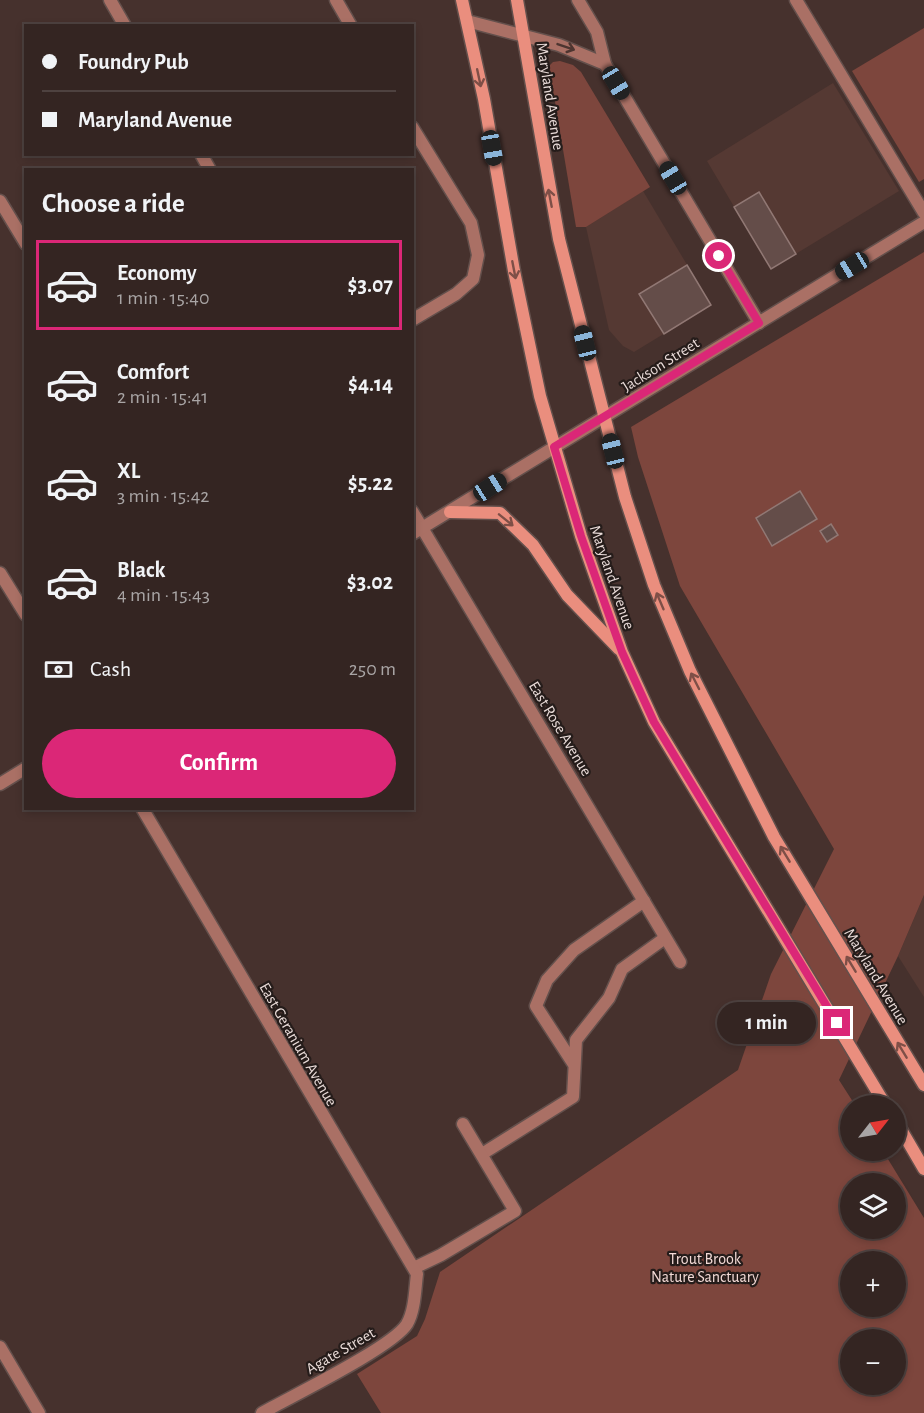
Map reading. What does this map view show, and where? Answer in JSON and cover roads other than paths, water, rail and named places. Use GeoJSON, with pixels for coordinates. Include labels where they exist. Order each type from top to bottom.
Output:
{"type":"FeatureCollection","features":[{"type":"Feature","properties":{"kind":"main road","name":"Maryland Avenue"},"geometry":{"type":"LineString","coordinates":[[462,0],[484,99],[527,337],[554,447],[581,536],[622,652],[654,722],[880,1095]]}},
{"type":"Feature","properties":{"kind":"main road","name":"Maryland Avenue"},"geometry":{"type":"LineString","coordinates":[[517,0],[559,239],[625,497],[654,585],[683,655],[774,837],[924,1085]]}},
{"type":"Feature","properties":{"kind":"main road"},"geometry":{"type":"LineString","coordinates":[[450,512],[501,513],[533,545],[567,595],[622,652]]}},
{"type":"Feature","properties":{"kind":"main road"},"geometry":{"type":"LineString","coordinates":[[906,1138],[924,1169]]}},
{"type":"Feature","properties":{"kind":"street"},"geometry":{"type":"LineString","coordinates":[[110,0],[124,24]]}},
{"type":"Feature","properties":{"kind":"street"},"geometry":{"type":"LineString","coordinates":[[336,0],[350,24]]}},
{"type":"Feature","properties":{"kind":"street"},"geometry":{"type":"LineString","coordinates":[[578,0],[597,32],[605,64],[759,323]]}},
{"type":"Feature","properties":{"kind":"street"},"geometry":{"type":"LineString","coordinates":[[796,0],[924,213]]}},
{"type":"Feature","properties":{"kind":"street"},"geometry":{"type":"LineString","coordinates":[[467,21],[559,45],[605,64]]}},
{"type":"Feature","properties":{"kind":"street"},"geometry":{"type":"LineString","coordinates":[[414,130],[471,223],[478,255],[473,279],[456,294],[414,319]]}},
{"type":"Feature","properties":{"kind":"street"},"geometry":{"type":"LineString","coordinates":[[0,201],[24,241]]}},
{"type":"Feature","properties":{"kind":"street","name":"Jackson Street"},"geometry":{"type":"LineString","coordinates":[[418,531],[924,222]]}},
{"type":"Feature","properties":{"kind":"street","name":"East Rose Avenue"},"geometry":{"type":"LineString","coordinates":[[418,531],[680,962]]}},
{"type":"Feature","properties":{"kind":"street"},"geometry":{"type":"LineString","coordinates":[[0,573],[24,612]]}},
{"type":"Feature","properties":{"kind":"street"},"geometry":{"type":"LineString","coordinates":[[0,784],[24,769]]}},
{"type":"Feature","properties":{"kind":"street","name":"East Geranium Avenue"},"geometry":{"type":"LineString","coordinates":[[143,810],[414,1268],[417,1274],[415,1298]]}},
{"type":"Feature","properties":{"kind":"street"},"geometry":{"type":"LineString","coordinates":[[573,1063],[536,1006],[547,980],[574,950],[644,901]]}},
{"type":"Feature","properties":{"kind":"street"},"geometry":{"type":"LineString","coordinates":[[482,1154],[573,1097],[576,1040],[609,998],[622,969],[665,938]]}},
{"type":"Feature","properties":{"kind":"street"},"geometry":{"type":"LineString","coordinates":[[414,1268],[515,1210],[464,1124]]}},
{"type":"Feature","properties":{"kind":"street","name":"Agate Street"},"geometry":{"type":"LineString","coordinates":[[262,1413],[387,1342],[407,1324],[415,1298]]}},
{"type":"Feature","properties":{"kind":"street"},"geometry":{"type":"LineString","coordinates":[[0,1347],[39,1413]]}},
{"type":"Feature","properties":{"kind":"park label","name":"Trout Brook Nature Sanctuary"},"geometry":{"type":"Point","coordinates":[705,1267]}}]}
